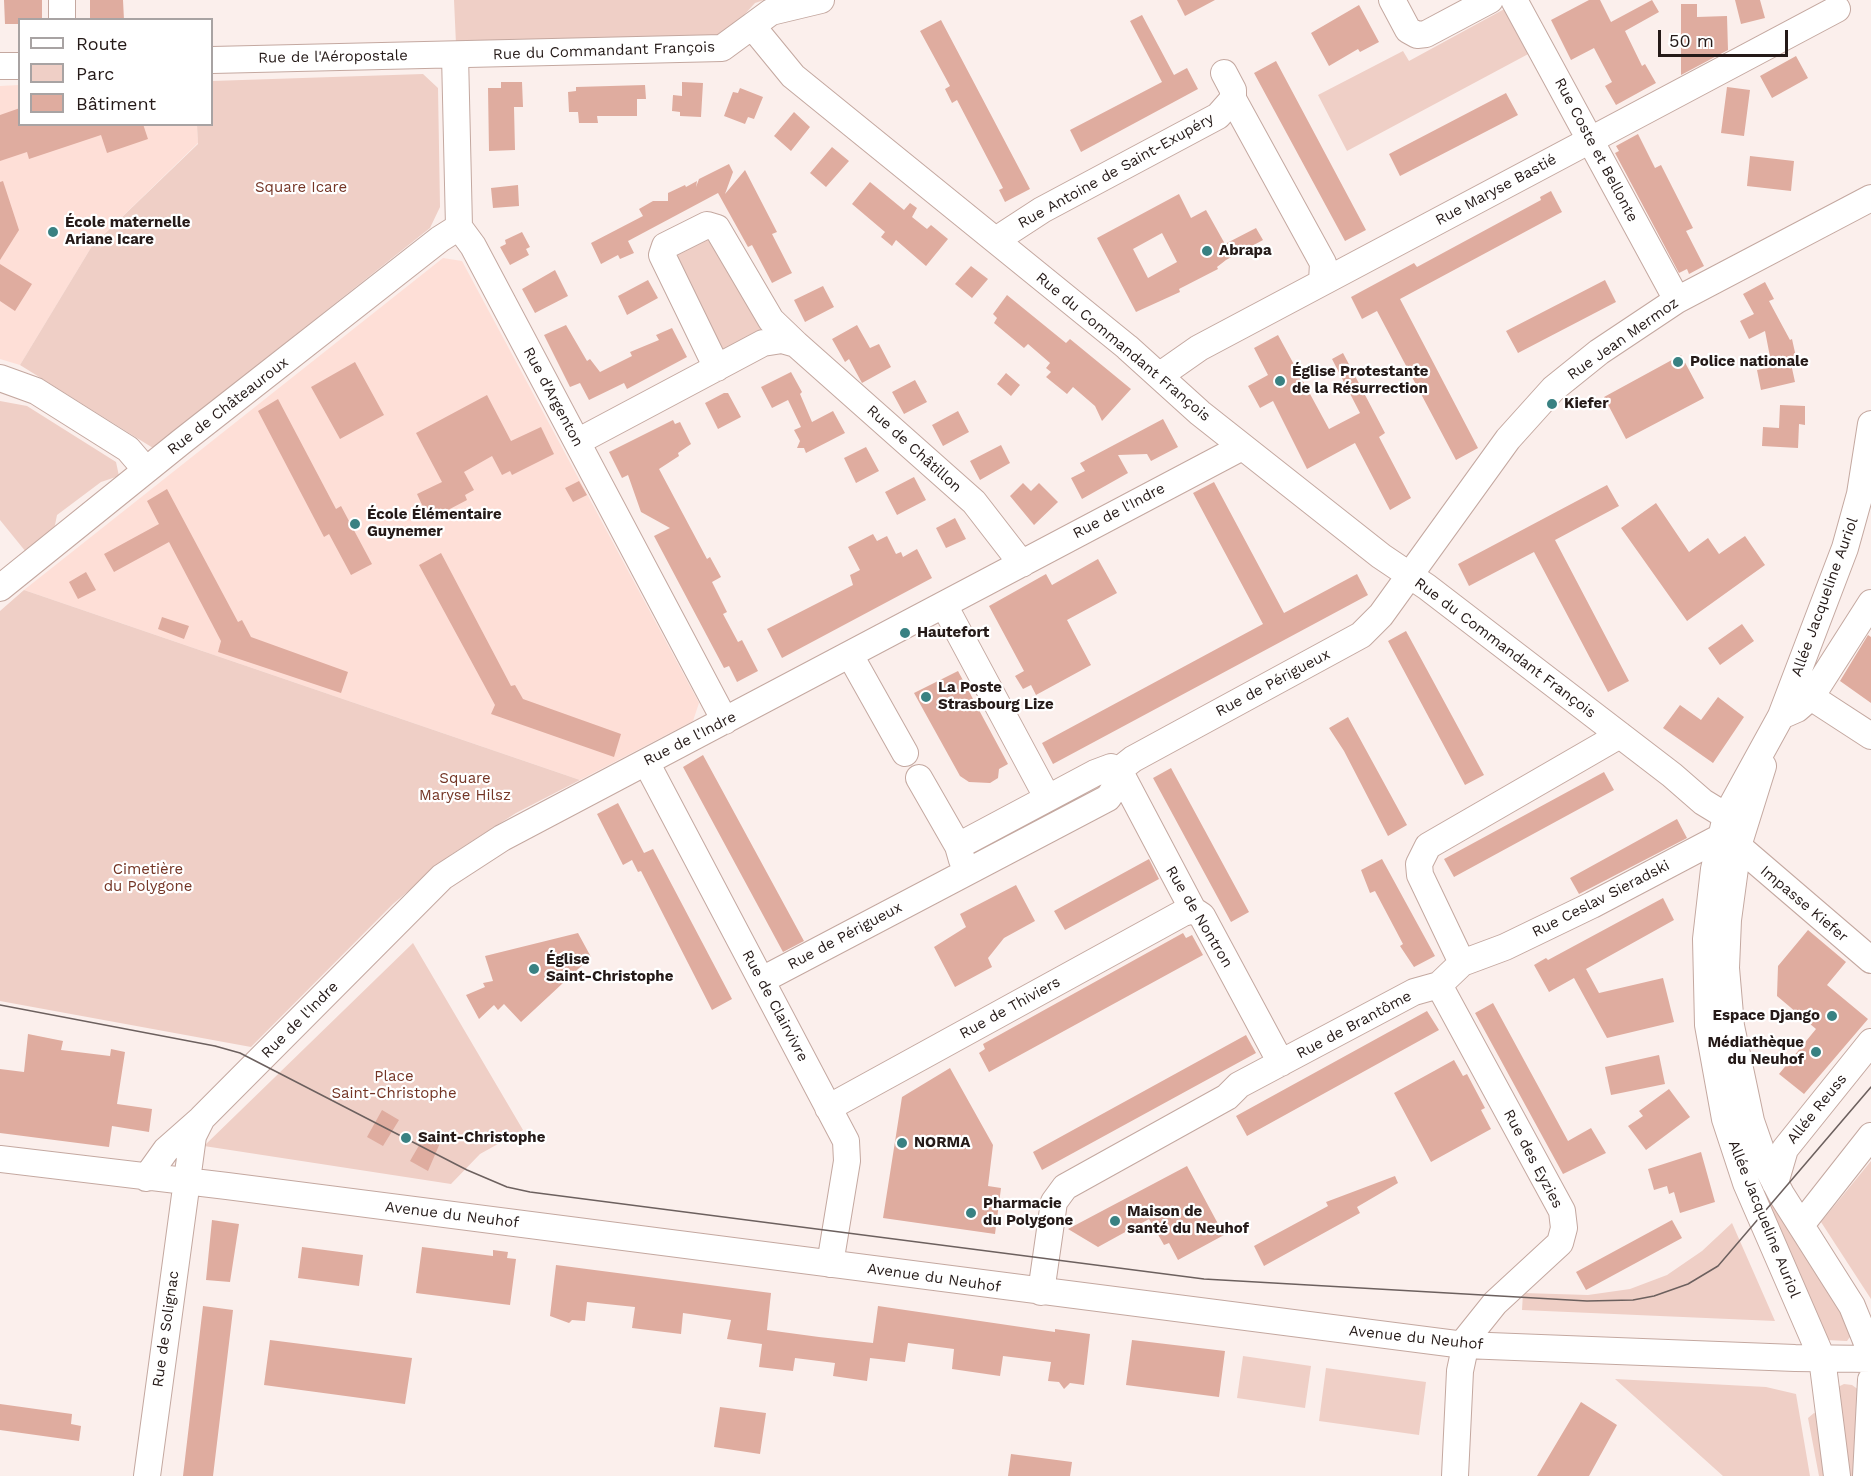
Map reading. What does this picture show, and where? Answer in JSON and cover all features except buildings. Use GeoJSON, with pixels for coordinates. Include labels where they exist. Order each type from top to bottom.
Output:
{"type":"FeatureCollection","features":[{"type":"Feature","properties":{"kind":"street"},"geometry":{"type":"LineString","coordinates":[[62,0],[62,18]]}},
{"type":"Feature","properties":{"kind":"street"},"geometry":{"type":"LineString","coordinates":[[752,26],[771,12],[821,0]]}},
{"type":"Feature","properties":{"kind":"street"},"geometry":{"type":"LineString","coordinates":[[1392,0],[1408,30],[1417,35],[1426,34],[1490,0]]}},
{"type":"Feature","properties":{"kind":"street","name":"Rue Coste et Bellonte"},"geometry":{"type":"LineString","coordinates":[[1514,0],[1677,300]]}},
{"type":"Feature","properties":{"kind":"street","name":"Rue Maryse Bastié"},"geometry":{"type":"LineString","coordinates":[[1159,376],[1199,348],[1837,9]]}},
{"type":"Feature","properties":{"kind":"street","name":"Rue du Commandant François"},"geometry":{"type":"LineString","coordinates":[[455,55],[722,48],[752,26],[793,76],[996,240],[1159,376],[1180,397],[1242,447],[1620,735],[1703,802],[1728,834]]}},
{"type":"Feature","properties":{"kind":"street"},"geometry":{"type":"LineString","coordinates":[[455,55],[459,227]]}},
{"type":"Feature","properties":{"kind":"street","name":"Rue de l'Aéropostale"},"geometry":{"type":"LineString","coordinates":[[213,60],[455,55]]}},
{"type":"Feature","properties":{"kind":"street"},"geometry":{"type":"LineString","coordinates":[[0,66],[18,66]]}},
{"type":"Feature","properties":{"kind":"street"},"geometry":{"type":"LineString","coordinates":[[1224,73],[1233,90],[1233,99],[1323,263],[1322,282]]}},
{"type":"Feature","properties":{"kind":"street","name":"Rue Antoine de Saint-Exupéry"},"geometry":{"type":"LineString","coordinates":[[996,240],[1042,210],[1218,116],[1233,99]]}},
{"type":"Feature","properties":{"kind":"street","name":"Rue Jean Mermoz"},"geometry":{"type":"LineString","coordinates":[[1409,575],[1508,439],[1553,389],[1599,352],[1677,300],[1871,198]]}},
{"type":"Feature","properties":{"kind":"street","name":"Rue de Châtillon"},"geometry":{"type":"LineString","coordinates":[[717,368],[662,255],[665,246],[707,225],[717,228],[771,320],[974,502],[1022,564]]}},
{"type":"Feature","properties":{"kind":"street","name":"Rue d'Argenton"},"geometry":{"type":"LineString","coordinates":[[459,227],[473,246],[725,721]]}},
{"type":"Feature","properties":{"kind":"street","name":"Rue de Châteauroux"},"geometry":{"type":"LineString","coordinates":[[0,588],[146,470],[440,239],[459,227]]}},
{"type":"Feature","properties":{"kind":"street"},"geometry":{"type":"LineString","coordinates":[[577,442],[763,343],[782,340],[796,344]]}},
{"type":"Feature","properties":{"kind":"street"},"geometry":{"type":"LineString","coordinates":[[0,378],[36,391],[128,449],[146,470]]}},
{"type":"Feature","properties":{"kind":"street"},"geometry":{"type":"LineString","coordinates":[[0,386],[36,391]]}},
{"type":"Feature","properties":{"kind":"street","name":"Allée Jacqueline Auriol"},"geometry":{"type":"LineString","coordinates":[[1837,1476],[1822,1358],[1735,1157],[1716,1076],[1708,1025],[1706,939],[1728,834],[1777,724],[1845,548],[1860,494],[1871,424]]}},
{"type":"Feature","properties":{"kind":"street","name":"Rue de l'Indre"},"geometry":{"type":"LineString","coordinates":[[146,1178],[171,1144],[202,1118],[442,877],[502,838],[1242,447]]}},
{"type":"Feature","properties":{"kind":"street","name":"Rue de Périgueux"},"geometry":{"type":"LineString","coordinates":[[958,846],[1047,797],[1104,769],[1119,770],[1133,759],[1361,635],[1381,615],[1409,575]]}},
{"type":"Feature","properties":{"kind":"street"},"geometry":{"type":"LineString","coordinates":[[1777,724],[1811,697],[1871,603]]}},
{"type":"Feature","properties":{"kind":"street"},"geometry":{"type":"LineString","coordinates":[[944,605],[1047,797]]}},
{"type":"Feature","properties":{"kind":"street"},"geometry":{"type":"LineString","coordinates":[[850,655],[905,753]]}},
{"type":"Feature","properties":{"kind":"street"},"geometry":{"type":"LineString","coordinates":[[1811,697],[1871,736]]}},
{"type":"Feature","properties":{"kind":"street"},"geometry":{"type":"LineString","coordinates":[[1462,963],[1420,875],[1419,864],[1428,846],[1620,735]]}},
{"type":"Feature","properties":{"kind":"street","name":"Rue de Clairvivre"},"geometry":{"type":"LineString","coordinates":[[645,762],[846,1141],[848,1151],[830,1264]]}},
{"type":"Feature","properties":{"kind":"street","name":"Rue de Périgueux"},"geometry":{"type":"LineString","coordinates":[[762,980],[1108,798],[1119,782],[1119,770]]}},
{"type":"Feature","properties":{"kind":"street","name":"Rue de Nontron"},"geometry":{"type":"LineString","coordinates":[[1119,770],[1193,910],[1202,916],[1281,1063]]}},
{"type":"Feature","properties":{"kind":"street"},"geometry":{"type":"LineString","coordinates":[[919,778],[958,846],[962,864],[958,875]]}},
{"type":"Feature","properties":{"kind":"street","name":"Allée Jacqueline Auriol"},"geometry":{"type":"LineString","coordinates":[[1728,834],[1726,968],[1731,1026],[1751,1120],[1775,1183],[1852,1306],[1871,1353]]}},
{"type":"Feature","properties":{"kind":"street","name":"Impasse Kiefer"},"geometry":{"type":"LineString","coordinates":[[1728,834],[1871,960]]}},
{"type":"Feature","properties":{"kind":"street","name":"Rue Ceslav Sieradski"},"geometry":{"type":"LineString","coordinates":[[1462,963],[1505,947],[1592,906],[1728,834]]}},
{"type":"Feature","properties":{"kind":"street","name":"Rue de Thiviers"},"geometry":{"type":"LineString","coordinates":[[828,1107],[1176,917],[1193,910]]}},
{"type":"Feature","properties":{"kind":"street","name":"Rue de Brantôme"},"geometry":{"type":"LineString","coordinates":[[1041,1292],[1054,1202],[1065,1187],[1227,1097],[1239,1085],[1414,993],[1439,985],[1462,963]]}},
{"type":"Feature","properties":{"kind":"street","name":"Rue des Eyzies"},"geometry":{"type":"LineString","coordinates":[[1439,985],[1562,1211],[1564,1228],[1560,1243],[1486,1311],[1470,1331],[1464,1345]]}},
{"type":"Feature","properties":{"kind":"street","name":"Allée Reuss"},"geometry":{"type":"LineString","coordinates":[[1775,1183],[1785,1149],[1871,1042]]}},
{"type":"Feature","properties":{"kind":"street","name":"Rue de l'Indre"},"geometry":{"type":"LineString","coordinates":[[186,1182],[193,1136],[202,1118]]}},
{"type":"Feature","properties":{"kind":"street"},"geometry":{"type":"LineString","coordinates":[[1801,1225],[1871,1136]]}},
{"type":"Feature","properties":{"kind":"street","name":"Avenue du Neuhof"},"geometry":{"type":"LineString","coordinates":[[0,1159],[1464,1345],[1871,1359]]}},
{"type":"Feature","properties":{"kind":"street","name":"Rue de Solignac"},"geometry":{"type":"LineString","coordinates":[[147,1476],[186,1182]]}},
{"type":"Feature","properties":{"kind":"street"},"geometry":{"type":"LineString","coordinates":[[1455,1476],[1460,1371],[1464,1345]]}},
{"type":"Feature","properties":{"kind":"street"},"geometry":{"type":"LineString","coordinates":[[1866,1476],[1871,1380]]}},
{"type":"Feature","properties":{"kind":"shaded area","name":"École maternelle Ariane Icare"},"geometry":{"type":"Polygon","coordinates":[[[18,85],[18,126],[197,126],[198,143],[92,246],[20,365],[0,359],[0,86],[18,85]]]}},
{"type":"Feature","properties":{"kind":"shaded area","name":"École Élémentaire Guynemer"},"geometry":{"type":"Polygon","coordinates":[[[443,258],[462,261],[699,703],[693,721],[580,780],[24,590],[443,258]]]}},
{"type":"Feature","properties":{"kind":"green space"},"geometry":{"type":"Polygon","coordinates":[[[454,0],[764,0],[755,3],[735,25],[711,43],[456,44],[454,0]]]}},
{"type":"Feature","properties":{"kind":"green space"},"geometry":{"type":"Polygon","coordinates":[[[1508,7],[1532,52],[1347,151],[1318,95],[1403,51],[1409,61],[1508,7]]]}},
{"type":"Feature","properties":{"kind":"green space","name":"Square Icare"},"geometry":{"type":"Polygon","coordinates":[[[423,74],[438,88],[440,207],[430,228],[153,448],[20,365],[92,246],[198,144],[197,126],[213,126],[213,81],[423,74]]]}},
{"type":"Feature","properties":{"kind":"green space"},"geometry":{"type":"Polygon","coordinates":[[[702,238],[708,239],[764,330],[722,352],[674,253],[702,238]]]}},
{"type":"Feature","properties":{"kind":"green space"},"geometry":{"type":"Polygon","coordinates":[[[0,401],[27,406],[116,462],[119,476],[101,482],[57,515],[54,530],[26,552],[0,520],[0,401]]]}},
{"type":"Feature","properties":{"kind":"green space","name":"Cimetière du Polygone"},"geometry":{"type":"Polygon","coordinates":[[[24,590],[580,780],[516,813],[452,854],[393,904],[251,1047],[0,1001],[0,611],[24,590]]]}},
{"type":"Feature","properties":{"kind":"green space","name":"Place Saint-Christophe"},"geometry":{"type":"Polygon","coordinates":[[[413,943],[523,1130],[480,1154],[451,1184],[204,1146],[413,943]]]}},
{"type":"Feature","properties":{"kind":"green space"},"geometry":{"type":"Polygon","coordinates":[[[1732,1087],[1853,1316],[1852,1334],[1847,1341],[1826,1340],[1815,1322],[1734,1119],[1732,1087]]]}},
{"type":"Feature","properties":{"kind":"green space"},"geometry":{"type":"Polygon","coordinates":[[[1871,1161],[1871,1299],[1821,1222],[1871,1161]]]}},
{"type":"Feature","properties":{"kind":"green space"},"geometry":{"type":"Polygon","coordinates":[[[1732,1223],[1775,1321],[1522,1310],[1523,1293],[1588,1295],[1630,1289],[1667,1275],[1702,1251],[1732,1223]]]}},
{"type":"Feature","properties":{"kind":"green space"},"geometry":{"type":"Polygon","coordinates":[[[1243,1356],[1311,1366],[1305,1408],[1237,1398],[1243,1356]]]}},
{"type":"Feature","properties":{"kind":"green space"},"geometry":{"type":"Polygon","coordinates":[[[1326,1368],[1426,1382],[1419,1435],[1319,1421],[1326,1368]]]}},
{"type":"Feature","properties":{"kind":"green space"},"geometry":{"type":"Polygon","coordinates":[[[1615,1379],[1766,1387],[1796,1394],[1810,1476],[1723,1476],[1615,1379]]]}},
{"type":"Feature","properties":{"kind":"green space"},"geometry":{"type":"Polygon","coordinates":[[[1844,1384],[1852,1385],[1859,1390],[1859,1476],[1843,1476],[1836,1388],[1844,1384]]]}},
{"type":"Feature","properties":{"kind":"green space"},"geometry":{"type":"Polygon","coordinates":[[[1814,1413],[1817,1414],[1831,1476],[1819,1476],[1808,1418],[1814,1413]]]}},
{"type":"Feature","properties":{"kind":"tram line"},"geometry":{"type":"LineString","coordinates":[[0,1005],[215,1046],[240,1053],[467,1170],[507,1187],[530,1192],[1204,1279],[1587,1301],[1633,1300],[1654,1296],[1688,1284],[1718,1266],[1871,1087]]}},
{"type":"Feature","properties":{"kind":"place","name":"École maternelle Ariane Icare"},"geometry":{"type":"Point","coordinates":[53,232]}},
{"type":"Feature","properties":{"kind":"place","name":"Abrapa"},"geometry":{"type":"Point","coordinates":[1207,251]}},
{"type":"Feature","properties":{"kind":"place","name":"Police nationale"},"geometry":{"type":"Point","coordinates":[1678,362]}},
{"type":"Feature","properties":{"kind":"place","name":"Église Protestante de la Résurrection"},"geometry":{"type":"Point","coordinates":[1280,381]}},
{"type":"Feature","properties":{"kind":"place","name":"Kiefer"},"geometry":{"type":"Point","coordinates":[1552,404]}},
{"type":"Feature","properties":{"kind":"place","name":"École Élémentaire Guynemer"},"geometry":{"type":"Point","coordinates":[355,524]}},
{"type":"Feature","properties":{"kind":"place","name":"Hautefort"},"geometry":{"type":"Point","coordinates":[905,633]}},
{"type":"Feature","properties":{"kind":"place","name":"La Poste Strasbourg Lize"},"geometry":{"type":"Point","coordinates":[926,697]}},
{"type":"Feature","properties":{"kind":"place","name":"Église Saint-Christophe"},"geometry":{"type":"Point","coordinates":[534,969]}},
{"type":"Feature","properties":{"kind":"place","name":"Espace Django"},"geometry":{"type":"Point","coordinates":[1832,1016]}},
{"type":"Feature","properties":{"kind":"place","name":"Médiathèque du Neuhof"},"geometry":{"type":"Point","coordinates":[1816,1052]}},
{"type":"Feature","properties":{"kind":"place","name":"Saint-Christophe"},"geometry":{"type":"Point","coordinates":[406,1138]}},
{"type":"Feature","properties":{"kind":"place","name":"NORMA"},"geometry":{"type":"Point","coordinates":[902,1143]}},
{"type":"Feature","properties":{"kind":"place","name":"Pharmacie du Polygone"},"geometry":{"type":"Point","coordinates":[971,1213]}},
{"type":"Feature","properties":{"kind":"place","name":"Maison de santé du Neuhof"},"geometry":{"type":"Point","coordinates":[1115,1221]}},
{"type":"Feature","properties":{"kind":"park label","name":"Square Maryse Hilsz"},"geometry":{"type":"Point","coordinates":[465,788]}}]}
